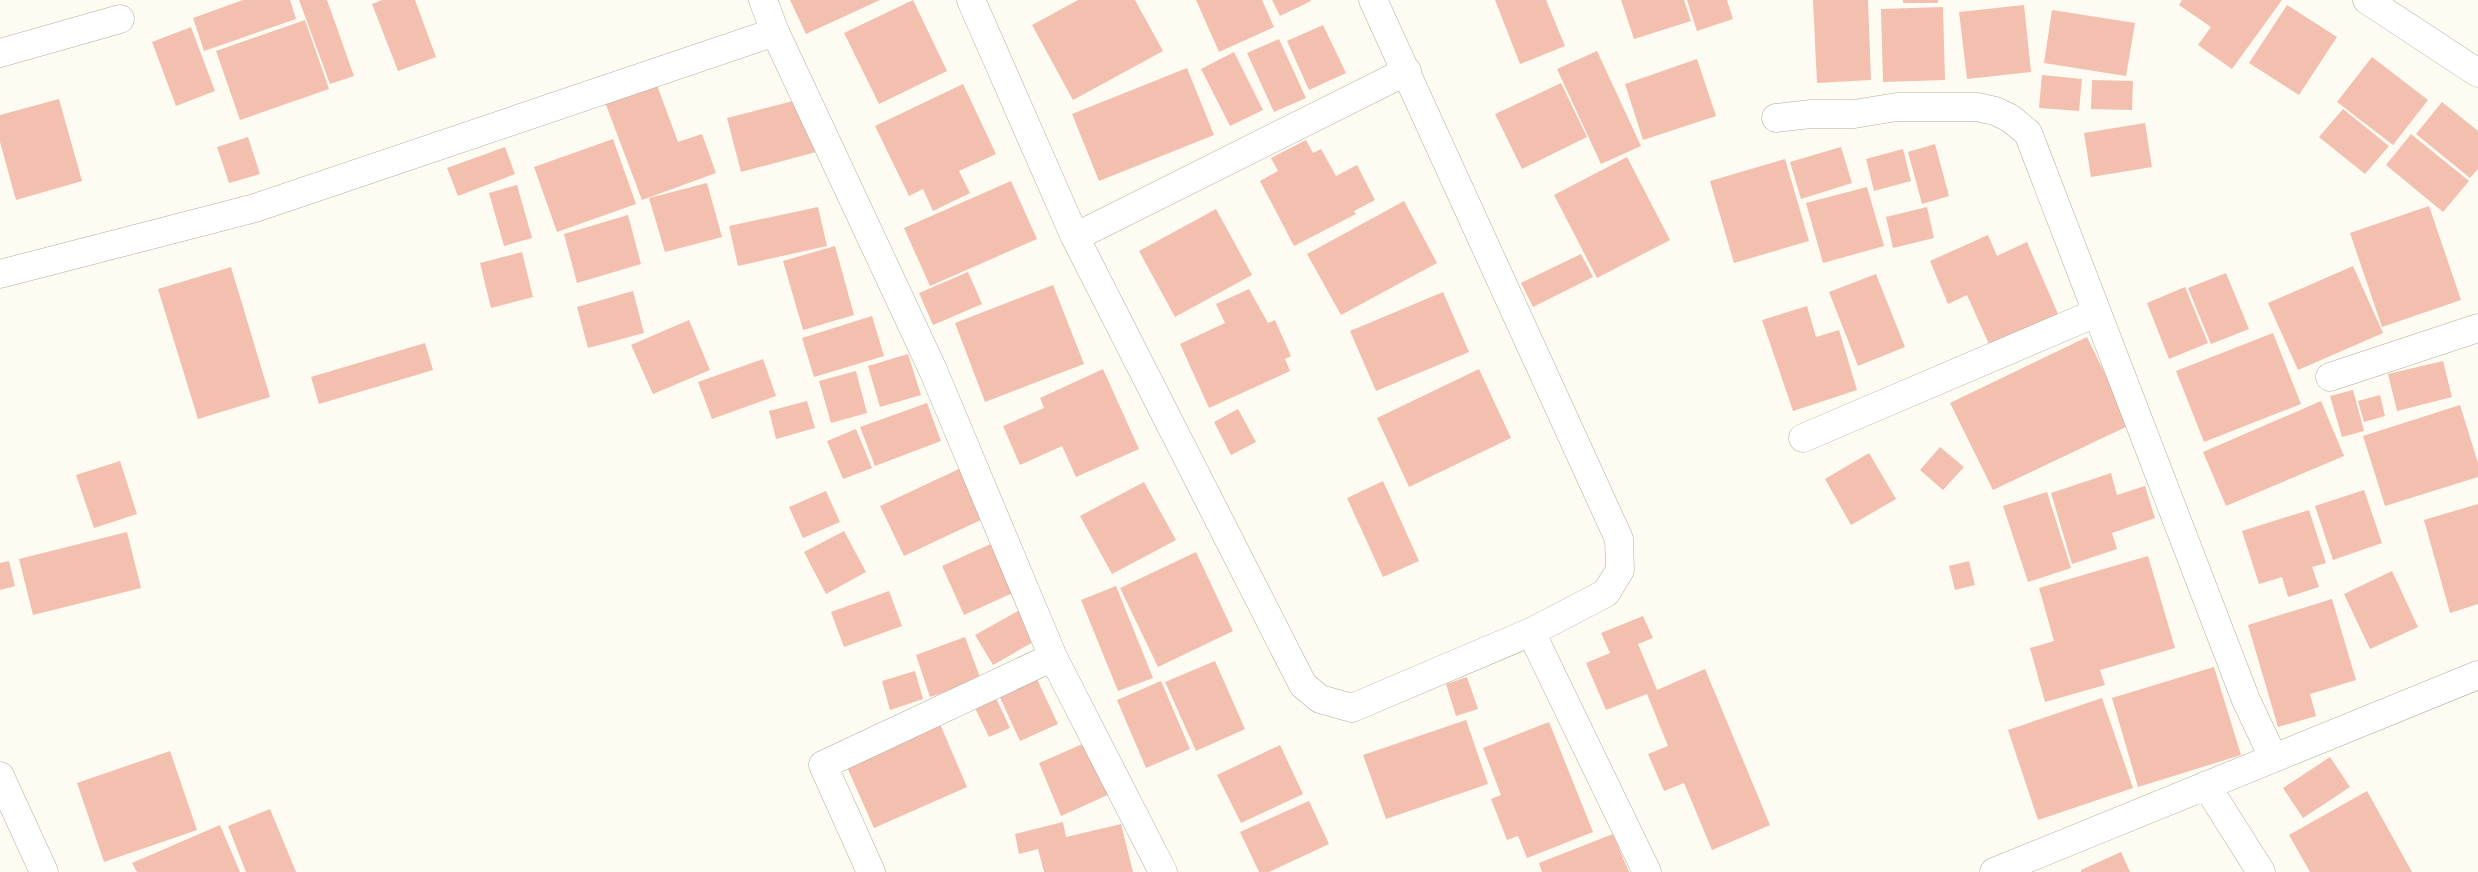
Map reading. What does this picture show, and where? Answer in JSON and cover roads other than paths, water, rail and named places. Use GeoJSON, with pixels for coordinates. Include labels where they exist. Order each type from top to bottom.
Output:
{"type":"FeatureCollection","features":[{"type":"Feature","properties":{"kind":"street"},"geometry":{"type":"LineString","coordinates":[[763,0],[775,32],[933,370],[1054,656],[1163,872]]}},
{"type":"Feature","properties":{"kind":"street"},"geometry":{"type":"LineString","coordinates":[[971,0],[1075,237],[1303,685],[1320,699],[1352,708],[1531,632],[1606,593],[1620,570],[1618,538],[1408,71],[1373,0]]}},
{"type":"Feature","properties":{"kind":"street"},"geometry":{"type":"LineString","coordinates":[[2367,0],[2478,73]]}},
{"type":"Feature","properties":{"kind":"street"},"geometry":{"type":"LineString","coordinates":[[0,53],[120,19]]}},
{"type":"Feature","properties":{"kind":"street"},"geometry":{"type":"LineString","coordinates":[[0,274],[255,208],[775,32]]}},
{"type":"Feature","properties":{"kind":"street"},"geometry":{"type":"LineString","coordinates":[[1075,237],[1408,71]]}},
{"type":"Feature","properties":{"kind":"street"},"geometry":{"type":"LineString","coordinates":[[1776,118],[1811,114],[1854,114],[1906,107],[1977,107],[1996,111],[2010,118],[2028,133],[2246,700],[2273,757]]}},
{"type":"Feature","properties":{"kind":"street"},"geometry":{"type":"LineString","coordinates":[[1803,438],[2096,313]]}},
{"type":"Feature","properties":{"kind":"street"},"geometry":{"type":"LineString","coordinates":[[2330,377],[2478,328]]}},
{"type":"Feature","properties":{"kind":"street"},"geometry":{"type":"LineString","coordinates":[[1531,632],[1647,872]]}},
{"type":"Feature","properties":{"kind":"street"},"geometry":{"type":"LineString","coordinates":[[871,872],[822,764],[1054,656]]}},
{"type":"Feature","properties":{"kind":"street"},"geometry":{"type":"LineString","coordinates":[[1994,872],[2478,675]]}},
{"type":"Feature","properties":{"kind":"street"},"geometry":{"type":"LineString","coordinates":[[0,776],[44,872]]}},
{"type":"Feature","properties":{"kind":"street"},"geometry":{"type":"LineString","coordinates":[[2206,785],[2261,872]]}}]}
